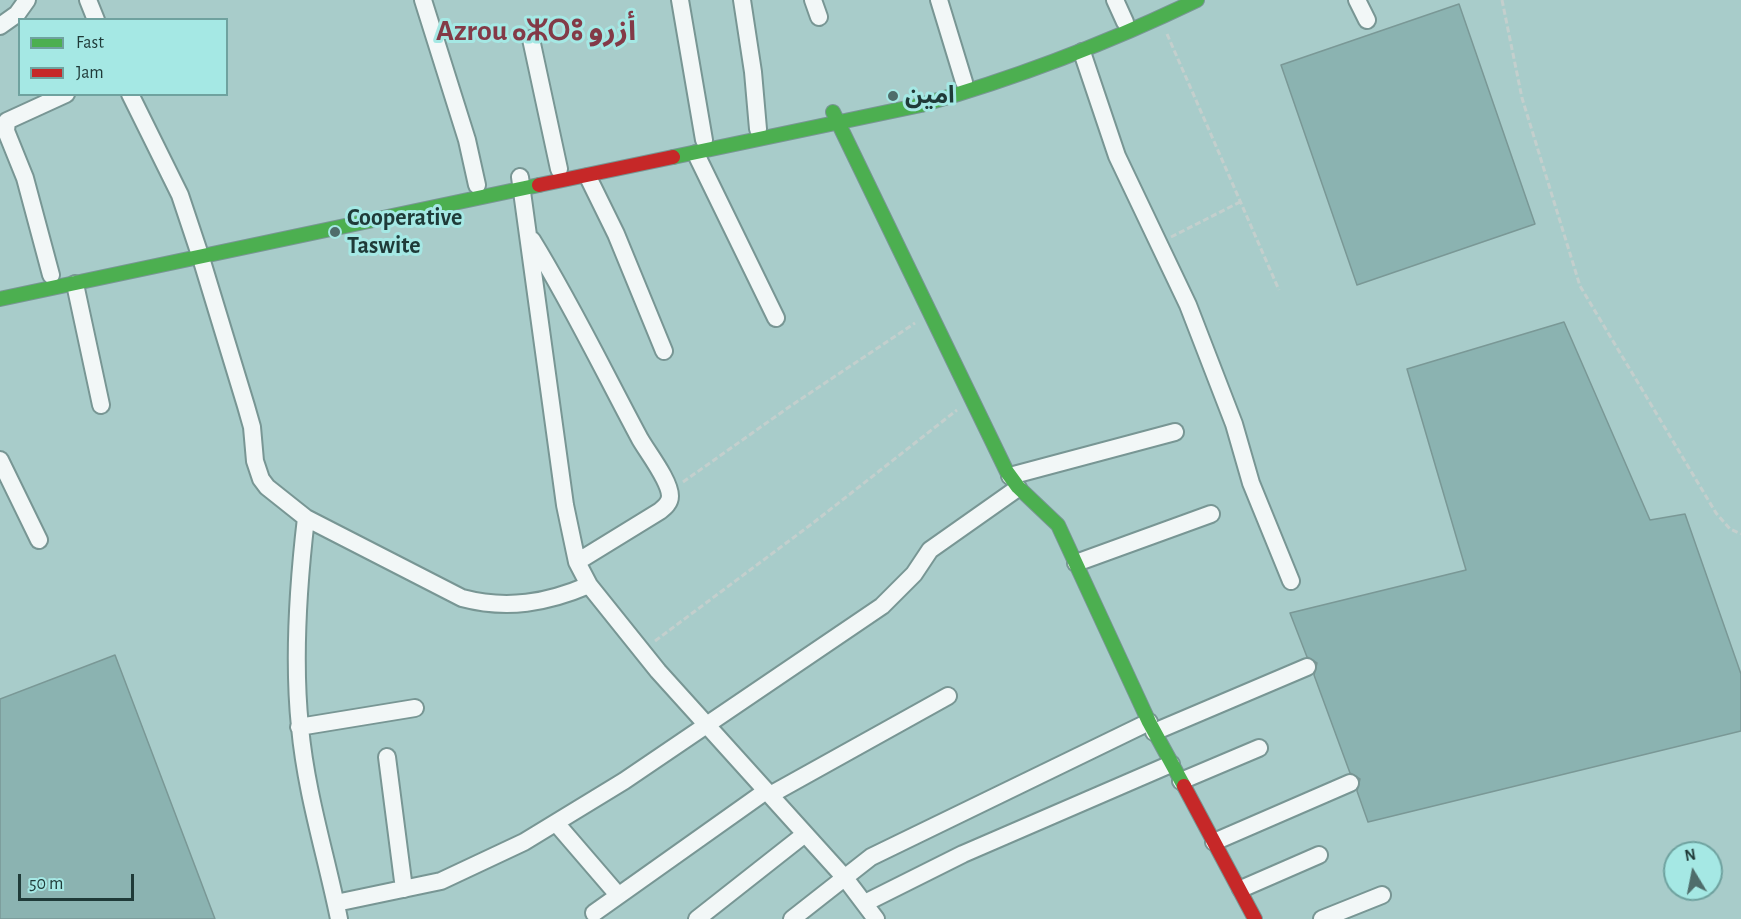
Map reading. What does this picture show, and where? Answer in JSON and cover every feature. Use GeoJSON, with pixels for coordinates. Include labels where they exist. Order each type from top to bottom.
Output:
{"type":"FeatureCollection","features":[{"type":"Feature","properties":{"kind":"main road"},"geometry":{"type":"LineString","coordinates":[[0,299],[75,284],[199,251],[477,185],[521,184],[588,177],[758,129],[835,118],[964,82],[1065,47],[1125,22],[1169,0]]}},
{"type":"Feature","properties":{"kind":"main road"},"geometry":{"type":"LineString","coordinates":[[0,286],[51,275],[199,251],[521,184],[559,169],[700,147],[970,91],[1082,52],[1160,19],[1197,0]]}},
{"type":"Feature","properties":{"kind":"main road"},"geometry":{"type":"LineString","coordinates":[[835,118],[971,399],[1014,482],[1047,511],[1058,525],[1151,727],[1241,889],[1255,919]]}},
{"type":"Feature","properties":{"kind":"street"},"geometry":{"type":"LineString","coordinates":[[0,26],[17,14],[27,0]]}},
{"type":"Feature","properties":{"kind":"street"},"geometry":{"type":"LineString","coordinates":[[88,0],[95,18]]}},
{"type":"Feature","properties":{"kind":"street"},"geometry":{"type":"LineString","coordinates":[[423,0],[467,140],[477,185]]}},
{"type":"Feature","properties":{"kind":"street"},"geometry":{"type":"LineString","coordinates":[[680,0],[700,147],[776,318]]}},
{"type":"Feature","properties":{"kind":"street"},"geometry":{"type":"LineString","coordinates":[[742,0],[753,72],[758,129]]}},
{"type":"Feature","properties":{"kind":"street"},"geometry":{"type":"LineString","coordinates":[[813,0],[819,17]]}},
{"type":"Feature","properties":{"kind":"street"},"geometry":{"type":"LineString","coordinates":[[1115,0],[1125,22]]}},
{"type":"Feature","properties":{"kind":"street"},"geometry":{"type":"LineString","coordinates":[[1357,0],[1367,20]]}},
{"type":"Feature","properties":{"kind":"street"},"geometry":{"type":"LineString","coordinates":[[944,2],[964,82]]}},
{"type":"Feature","properties":{"kind":"street"},"geometry":{"type":"LineString","coordinates":[[531,39],[559,169]]}},
{"type":"Feature","properties":{"kind":"street"},"geometry":{"type":"LineString","coordinates":[[1082,52],[1117,156],[1188,305],[1234,424],[1251,483],[1291,581]]}},
{"type":"Feature","properties":{"kind":"street"},"geometry":{"type":"LineString","coordinates":[[51,275],[25,178],[6,131],[8,121],[62,96]]}},
{"type":"Feature","properties":{"kind":"street"},"geometry":{"type":"LineString","coordinates":[[131,96],[180,195],[252,428],[257,471],[267,487],[306,518],[462,598],[484,604],[530,604],[564,596],[589,585]]}},
{"type":"Feature","properties":{"kind":"street"},"geometry":{"type":"LineString","coordinates":[[588,177],[616,234],[664,351]]}},
{"type":"Feature","properties":{"kind":"street"},"geometry":{"type":"LineString","coordinates":[[521,184],[565,505],[578,562],[589,585],[641,651],[845,878],[876,919]]}},
{"type":"Feature","properties":{"kind":"street"},"geometry":{"type":"LineString","coordinates":[[529,235],[569,300],[669,492],[668,504],[660,511],[578,562]]}},
{"type":"Feature","properties":{"kind":"street"},"geometry":{"type":"LineString","coordinates":[[75,284],[101,405]]}},
{"type":"Feature","properties":{"kind":"street"},"geometry":{"type":"LineString","coordinates":[[306,518],[299,611],[299,727],[310,799],[337,911],[405,889],[457,876],[556,824],[882,606],[915,574],[930,550],[1014,482],[1174,432]]}},
{"type":"Feature","properties":{"kind":"street"},"geometry":{"type":"LineString","coordinates":[[0,460],[39,540]]}},
{"type":"Feature","properties":{"kind":"street"},"geometry":{"type":"LineString","coordinates":[[1076,563],[1211,514]]}},
{"type":"Feature","properties":{"kind":"street"},"geometry":{"type":"LineString","coordinates":[[792,919],[880,852],[1151,727],[1307,667]]}},
{"type":"Feature","properties":{"kind":"street"},"geometry":{"type":"LineString","coordinates":[[594,913],[768,793],[948,696]]}},
{"type":"Feature","properties":{"kind":"street"},"geometry":{"type":"LineString","coordinates":[[299,727],[415,708]]}},
{"type":"Feature","properties":{"kind":"street"},"geometry":{"type":"LineString","coordinates":[[1181,781],[1259,748]]}},
{"type":"Feature","properties":{"kind":"street"},"geometry":{"type":"LineString","coordinates":[[387,757],[405,889]]}},
{"type":"Feature","properties":{"kind":"street"},"geometry":{"type":"LineString","coordinates":[[865,903],[963,854],[1171,764]]}},
{"type":"Feature","properties":{"kind":"street"},"geometry":{"type":"LineString","coordinates":[[1214,842],[1350,783]]}},
{"type":"Feature","properties":{"kind":"street"},"geometry":{"type":"LineString","coordinates":[[556,824],[618,895]]}},
{"type":"Feature","properties":{"kind":"street"},"geometry":{"type":"LineString","coordinates":[[697,919],[805,834]]}},
{"type":"Feature","properties":{"kind":"street"},"geometry":{"type":"LineString","coordinates":[[1241,889],[1319,855]]}},
{"type":"Feature","properties":{"kind":"street"},"geometry":{"type":"LineString","coordinates":[[1322,919],[1357,913],[1382,895]]}},
{"type":"Feature","properties":{"kind":"path"},"geometry":{"type":"LineString","coordinates":[[1502,0],[1522,98],[1580,286],[1716,513],[1730,529],[1741,534]]}},
{"type":"Feature","properties":{"kind":"path"},"geometry":{"type":"LineString","coordinates":[[1160,19],[1279,290]]}},
{"type":"Feature","properties":{"kind":"path"},"geometry":{"type":"LineString","coordinates":[[1158,243],[1240,201]]}},
{"type":"Feature","properties":{"kind":"path"},"geometry":{"type":"LineString","coordinates":[[669,492],[789,407],[930,312]]}},
{"type":"Feature","properties":{"kind":"path"},"geometry":{"type":"LineString","coordinates":[[641,651],[813,523],[971,399]]}},
{"type":"Feature","properties":{"kind":"building"},"geometry":{"type":"Polygon","coordinates":[[[1459,4],[1535,224],[1357,285],[1281,65],[1459,4]]]}},
{"type":"Feature","properties":{"kind":"building"},"geometry":{"type":"Polygon","coordinates":[[[1564,322],[1650,520],[1685,514],[1741,674],[1741,731],[1368,822],[1357,791],[1360,779],[1350,773],[1314,675],[1317,663],[1307,657],[1290,613],[1466,570],[1407,369],[1564,322]]]}},
{"type":"Feature","properties":{"kind":"building"},"geometry":{"type":"Polygon","coordinates":[[[115,655],[215,919],[0,919],[0,699],[115,655]]]}},
{"type":"Feature","properties":{"kind":"traffic: fast"},"geometry":{"type":"LineString","coordinates":[[673,157],[921,105],[1061,58],[1130,31],[1197,0]]}},
{"type":"Feature","properties":{"kind":"traffic: fast"},"geometry":{"type":"LineString","coordinates":[[833,112],[1007,472],[1018,487],[1058,525],[1149,722],[1184,786]]}},
{"type":"Feature","properties":{"kind":"traffic: fast"},"geometry":{"type":"LineString","coordinates":[[0,299],[539,185]]}},
{"type":"Feature","properties":{"kind":"traffic: jam"},"geometry":{"type":"LineString","coordinates":[[539,185],[673,157]]}},
{"type":"Feature","properties":{"kind":"traffic: jam"},"geometry":{"type":"LineString","coordinates":[[1184,786],[1255,919]]}},
{"type":"Feature","properties":{"kind":"place","name":"امين"},"geometry":{"type":"Point","coordinates":[893,96]}},
{"type":"Feature","properties":{"kind":"place","name":"Cooperative Taswite"},"geometry":{"type":"Point","coordinates":[335,232]}},
{"type":"Feature","properties":{"kind":"district","name":"Azrou ⴰⵣⵔⵓ أزرو"},"geometry":{"type":"Point","coordinates":[536,31]}}]}
